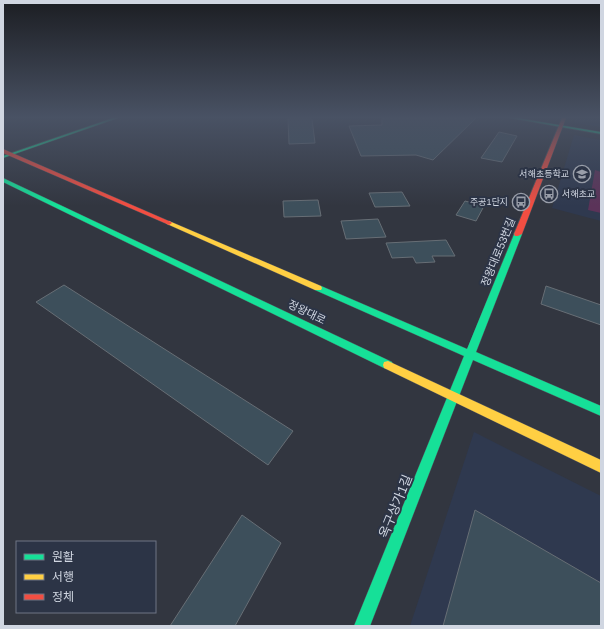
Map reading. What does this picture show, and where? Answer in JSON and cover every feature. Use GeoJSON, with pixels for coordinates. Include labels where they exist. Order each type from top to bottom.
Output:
{"type":"FeatureCollection","features":[{"type":"Feature","properties":{"kind":"street"},"geometry":{"type":"LineString","coordinates":[[7,156],[32,147]]}},
{"type":"Feature","properties":{"kind":"street","name":"정왕대로53번길"},"geometry":{"type":"LineString","coordinates":[[453,396],[553,147]]}},
{"type":"Feature","properties":{"kind":"street"},"geometry":{"type":"LineString","coordinates":[[3,151],[7,156],[601,411]]}},
{"type":"Feature","properties":{"kind":"street","name":"정왕대로"},"geometry":{"type":"LineString","coordinates":[[3,180],[601,467]]}},
{"type":"Feature","properties":{"kind":"street","name":"옥구상가1길"},"geometry":{"type":"LineString","coordinates":[[362,626],[453,396]]}},
{"type":"Feature","properties":{"kind":"shaded area","name":"서해초등학교"},"geometry":{"type":"Polygon","coordinates":[[[570,147],[601,147],[601,221],[552,208],[570,147]]]}},
{"type":"Feature","properties":{"kind":"shaded area"},"geometry":{"type":"Polygon","coordinates":[[[595,170],[601,172],[601,213],[588,210],[595,170]]]}},
{"type":"Feature","properties":{"kind":"shaded area"},"geometry":{"type":"Polygon","coordinates":[[[474,432],[601,496],[601,626],[410,626],[474,432]]]}},
{"type":"Feature","properties":{"kind":"building"},"geometry":{"type":"Polygon","coordinates":[[[358,147],[446,147],[433,160],[416,155],[361,156],[358,147]]]}},
{"type":"Feature","properties":{"kind":"building"},"geometry":{"type":"Polygon","coordinates":[[[488,147],[510,147],[502,162],[481,158],[488,147]]]}},
{"type":"Feature","properties":{"kind":"building"},"geometry":{"type":"Polygon","coordinates":[[[402,192],[410,206],[375,207],[369,193],[402,192]]]}},
{"type":"Feature","properties":{"kind":"building"},"geometry":{"type":"Polygon","coordinates":[[[318,200],[321,216],[284,217],[283,201],[318,200]]]}},
{"type":"Feature","properties":{"kind":"building"},"geometry":{"type":"Polygon","coordinates":[[[465,201],[484,206],[476,221],[456,215],[465,201]]]}},
{"type":"Feature","properties":{"kind":"building"},"geometry":{"type":"Polygon","coordinates":[[[378,219],[386,237],[346,239],[341,221],[378,219]]]}},
{"type":"Feature","properties":{"kind":"building"},"geometry":{"type":"Polygon","coordinates":[[[446,240],[455,256],[432,256],[435,262],[416,263],[413,257],[392,258],[386,243],[446,240]]]}},
{"type":"Feature","properties":{"kind":"building"},"geometry":{"type":"Polygon","coordinates":[[[64,285],[293,431],[268,465],[36,302],[64,285]]]}},
{"type":"Feature","properties":{"kind":"building"},"geometry":{"type":"Polygon","coordinates":[[[546,286],[601,305],[601,325],[541,304],[546,286]]]}},
{"type":"Feature","properties":{"kind":"building"},"geometry":{"type":"Polygon","coordinates":[[[475,510],[601,583],[601,626],[443,626],[475,510]]]}},
{"type":"Feature","properties":{"kind":"building"},"geometry":{"type":"Polygon","coordinates":[[[242,515],[281,543],[235,626],[170,626],[242,515]]]}},
{"type":"Feature","properties":{"kind":"traffic: fast"},"geometry":{"type":"LineString","coordinates":[[4,157],[32,147]]}},
{"type":"Feature","properties":{"kind":"traffic: fast"},"geometry":{"type":"LineString","coordinates":[[3,180],[388,365]]}},
{"type":"Feature","properties":{"kind":"traffic: fast"},"geometry":{"type":"LineString","coordinates":[[362,626],[518,234]]}},
{"type":"Feature","properties":{"kind":"traffic: fast"},"geometry":{"type":"LineString","coordinates":[[318,288],[601,411]]}},
{"type":"Feature","properties":{"kind":"traffic: slow"},"geometry":{"type":"LineString","coordinates":[[169,223],[318,288]]}},
{"type":"Feature","properties":{"kind":"traffic: slow"},"geometry":{"type":"LineString","coordinates":[[388,365],[601,467]]}},
{"type":"Feature","properties":{"kind":"traffic: jam"},"geometry":{"type":"LineString","coordinates":[[518,234],[552,147]]}},
{"type":"Feature","properties":{"kind":"traffic: jam"},"geometry":{"type":"LineString","coordinates":[[3,151],[169,223]]}},
{"type":"Feature","properties":{"kind":"place","name":"서해초등학교"},"geometry":{"type":"Point","coordinates":[582,174]}},
{"type":"Feature","properties":{"kind":"place","name":"서해초교"},"geometry":{"type":"Point","coordinates":[549,194]}},
{"type":"Feature","properties":{"kind":"place","name":"주공1단지"},"geometry":{"type":"Point","coordinates":[521,202]}}]}
